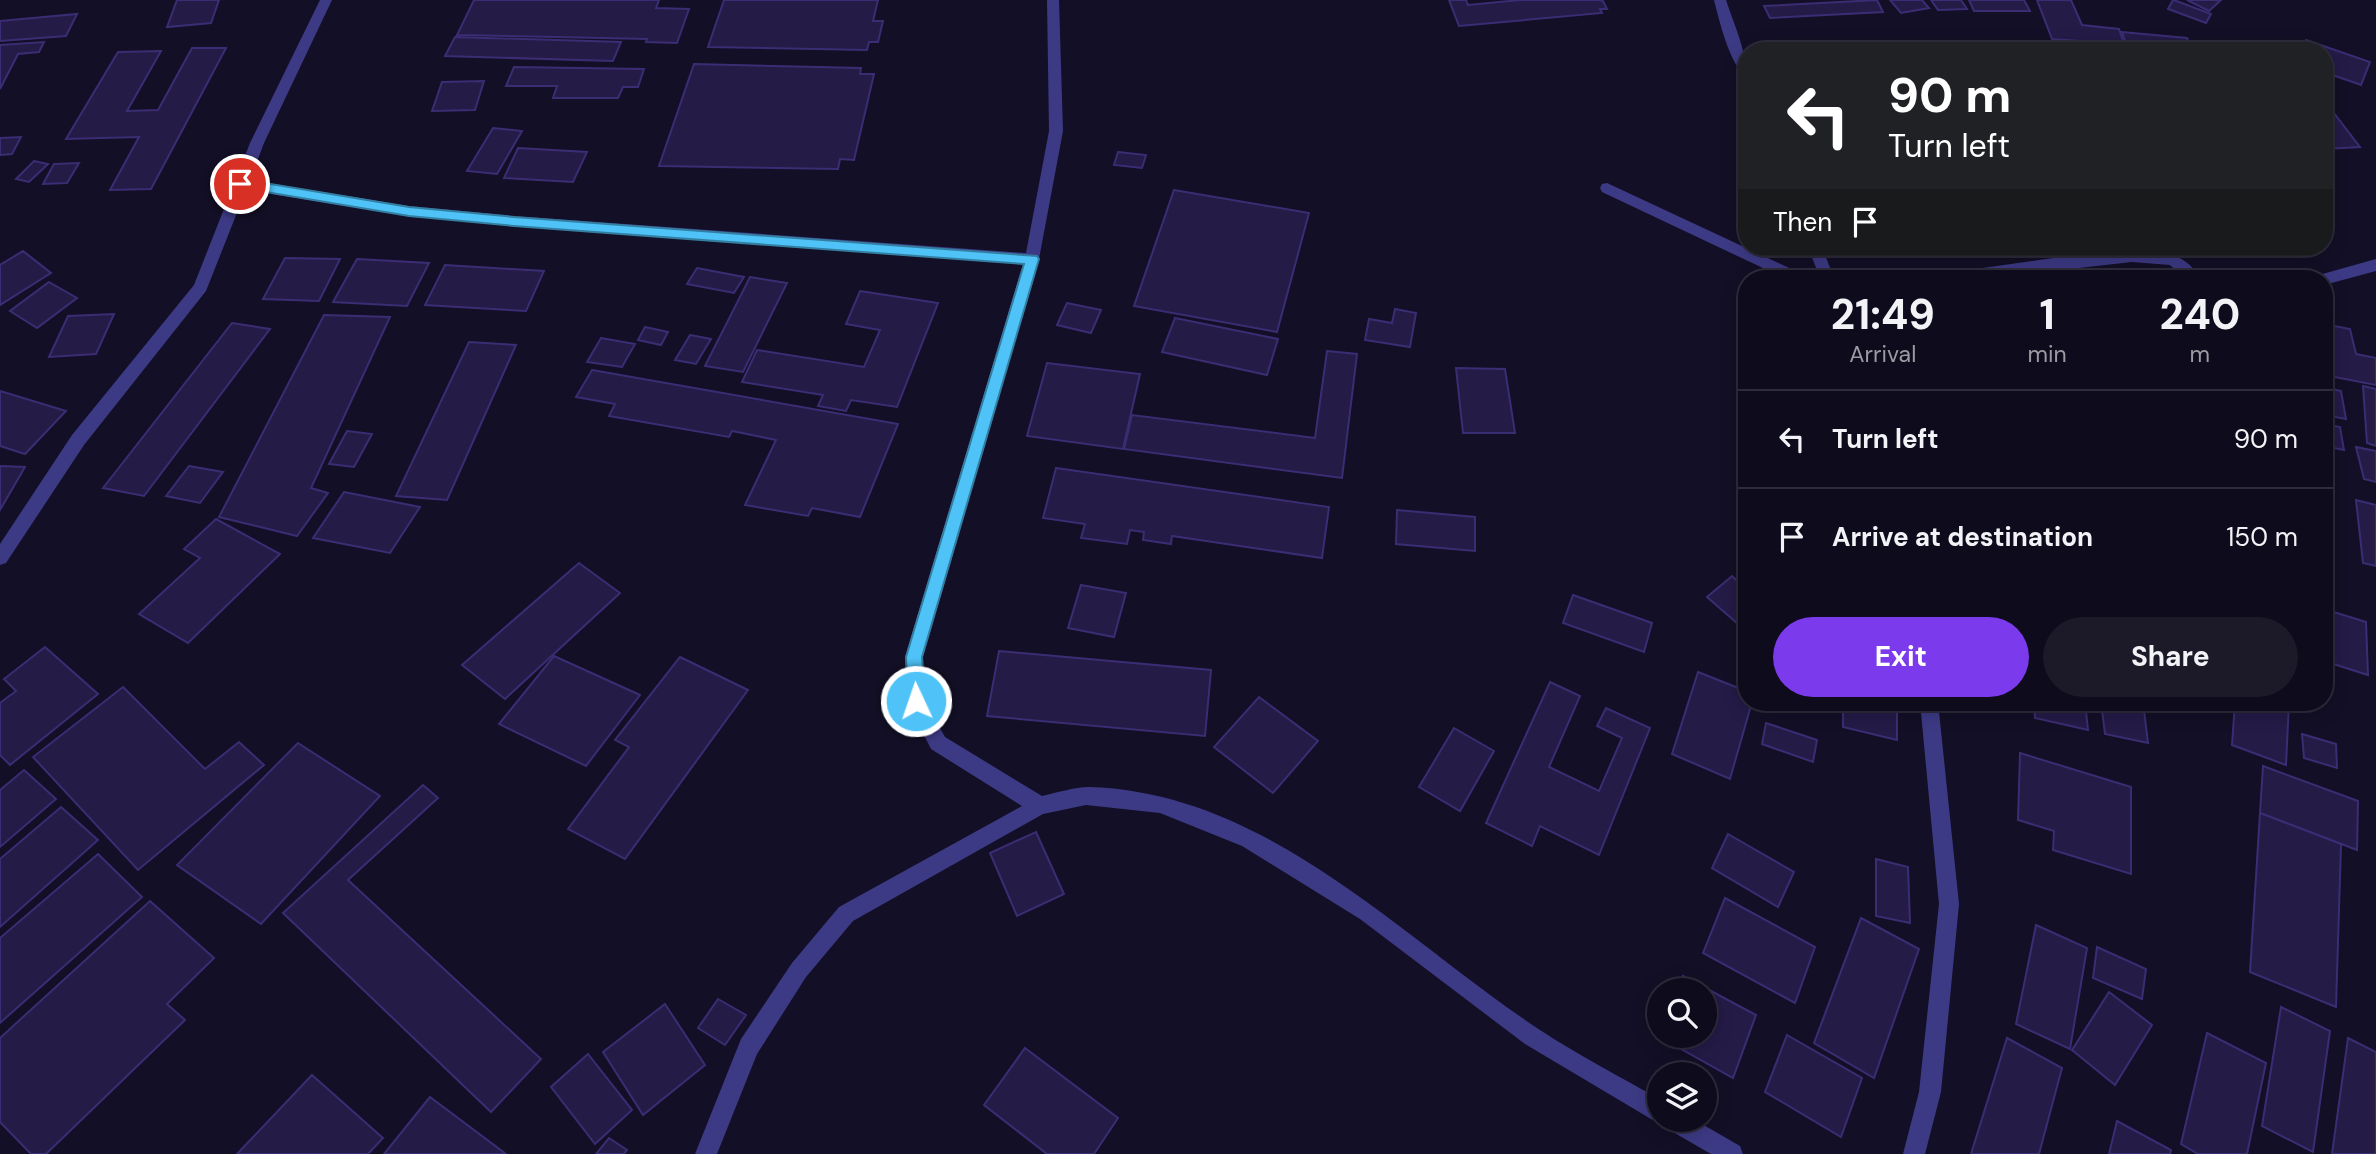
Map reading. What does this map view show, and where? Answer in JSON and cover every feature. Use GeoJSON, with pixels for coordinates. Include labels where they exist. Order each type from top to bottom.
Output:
{"type":"FeatureCollection","features":[{"type":"Feature","properties":{"kind":"street"},"geometry":{"type":"LineString","coordinates":[[0,558],[78,440],[201,288],[240,184],[326,0]]}},
{"type":"Feature","properties":{"kind":"street"},"geometry":{"type":"LineString","coordinates":[[1040,806],[937,743],[916,701],[914,657],[1032,259],[1056,131],[1053,0]]}},
{"type":"Feature","properties":{"kind":"street"},"geometry":{"type":"LineString","coordinates":[[1720,0],[1728,32],[1738,53]]}},
{"type":"Feature","properties":{"kind":"street"},"geometry":{"type":"LineString","coordinates":[[240,184],[409,211],[501,220],[1032,259]]}},
{"type":"Feature","properties":{"kind":"street"},"geometry":{"type":"LineString","coordinates":[[1607,188],[1738,250]]}},
{"type":"Feature","properties":{"kind":"street"},"geometry":{"type":"LineString","coordinates":[[1751,256],[1780,270]]}},
{"type":"Feature","properties":{"kind":"street"},"geometry":{"type":"LineString","coordinates":[[2019,270],[2133,256]]}},
{"type":"Feature","properties":{"kind":"street"},"geometry":{"type":"LineString","coordinates":[[2147,256],[2173,260],[2186,270]]}},
{"type":"Feature","properties":{"kind":"street"},"geometry":{"type":"LineString","coordinates":[[2333,277],[2376,265]]}},
{"type":"Feature","properties":{"kind":"street"},"geometry":{"type":"LineString","coordinates":[[1914,1154],[1930,1092],[1949,904],[1930,711]]}},
{"type":"Feature","properties":{"kind":"street"},"geometry":{"type":"LineString","coordinates":[[706,1154],[750,1047],[799,970],[846,914],[1040,806],[1086,796],[1160,804],[1249,839],[1367,912],[1532,1037],[1647,1104]]}},
{"type":"Feature","properties":{"kind":"street"},"geometry":{"type":"LineString","coordinates":[[1694,1132],[1732,1154]]}},
{"type":"Feature","properties":{"kind":"building"},"geometry":{"type":"Polygon","coordinates":[[[177,0],[219,0],[211,23],[167,27],[177,0]]]}},
{"type":"Feature","properties":{"kind":"building"},"geometry":{"type":"Polygon","coordinates":[[[474,0],[659,0],[656,8],[689,9],[677,43],[646,42],[647,39],[457,35],[474,0]]]}},
{"type":"Feature","properties":{"kind":"building"},"geometry":{"type":"Polygon","coordinates":[[[724,0],[878,0],[873,21],[883,21],[878,42],[869,42],[867,50],[708,47],[724,0]]]}},
{"type":"Feature","properties":{"kind":"building"},"geometry":{"type":"Polygon","coordinates":[[[1449,0],[1466,0],[1468,5],[1520,0],[1599,0],[1603,1],[1607,9],[1600,9],[1602,13],[1459,26],[1449,0]]]}},
{"type":"Feature","properties":{"kind":"building"},"geometry":{"type":"Polygon","coordinates":[[[1877,0],[1883,12],[1770,18],[1764,6],[1877,0]]]}},
{"type":"Feature","properties":{"kind":"building"},"geometry":{"type":"Polygon","coordinates":[[[1890,0],[1922,0],[1929,8],[1901,13],[1890,0]]]}},
{"type":"Feature","properties":{"kind":"building"},"geometry":{"type":"Polygon","coordinates":[[[1931,0],[1961,0],[1967,9],[1938,10],[1931,0]]]}},
{"type":"Feature","properties":{"kind":"building"},"geometry":{"type":"Polygon","coordinates":[[[1969,0],[2024,0],[2030,11],[1974,11],[1969,0]]]}},
{"type":"Feature","properties":{"kind":"building"},"geometry":{"type":"Polygon","coordinates":[[[2037,0],[2071,0],[2082,25],[2119,29],[2123,42],[2095,42],[2052,39],[2037,0]]]}},
{"type":"Feature","properties":{"kind":"building"},"geometry":{"type":"Polygon","coordinates":[[[2173,0],[2211,14],[2206,23],[2168,9],[2173,0]]]}},
{"type":"Feature","properties":{"kind":"building"},"geometry":{"type":"Polygon","coordinates":[[[2187,0],[2221,0],[2209,11],[2187,0]]]}},
{"type":"Feature","properties":{"kind":"building"},"geometry":{"type":"Polygon","coordinates":[[[77,14],[66,36],[0,41],[0,21],[77,14]]]}},
{"type":"Feature","properties":{"kind":"building"},"geometry":{"type":"Polygon","coordinates":[[[2122,32],[2187,38],[2189,42],[2126,42],[2122,32]]]}},
{"type":"Feature","properties":{"kind":"building"},"geometry":{"type":"Polygon","coordinates":[[[455,37],[621,42],[613,61],[445,56],[455,37]]]}},
{"type":"Feature","properties":{"kind":"building"},"geometry":{"type":"Polygon","coordinates":[[[44,42],[39,52],[18,54],[0,89],[0,45],[44,42]]]}},
{"type":"Feature","properties":{"kind":"building"},"geometry":{"type":"Polygon","coordinates":[[[192,48],[226,48],[151,189],[110,190],[139,137],[66,139],[118,52],[161,51],[127,111],[158,110],[192,48]]]}},
{"type":"Feature","properties":{"kind":"building"},"geometry":{"type":"Polygon","coordinates":[[[2333,49],[2370,62],[2361,85],[2333,75],[2333,49]]]}},
{"type":"Feature","properties":{"kind":"building"},"geometry":{"type":"Polygon","coordinates":[[[694,64],[861,68],[860,74],[874,74],[854,160],[840,159],[838,169],[659,166],[694,64]]]}},
{"type":"Feature","properties":{"kind":"building"},"geometry":{"type":"Polygon","coordinates":[[[514,67],[644,69],[638,87],[623,87],[618,98],[553,98],[557,86],[506,86],[514,67]]]}},
{"type":"Feature","properties":{"kind":"building"},"geometry":{"type":"Polygon","coordinates":[[[484,81],[475,110],[432,111],[442,82],[484,81]]]}},
{"type":"Feature","properties":{"kind":"building"},"geometry":{"type":"Polygon","coordinates":[[[2333,112],[2360,147],[2333,148],[2333,112]]]}},
{"type":"Feature","properties":{"kind":"building"},"geometry":{"type":"Polygon","coordinates":[[[493,128],[522,131],[497,174],[467,171],[493,128]]]}},
{"type":"Feature","properties":{"kind":"building"},"geometry":{"type":"Polygon","coordinates":[[[21,137],[12,154],[0,155],[0,138],[21,137]]]}},
{"type":"Feature","properties":{"kind":"building"},"geometry":{"type":"Polygon","coordinates":[[[518,148],[587,152],[573,182],[504,178],[518,148]]]}},
{"type":"Feature","properties":{"kind":"building"},"geometry":{"type":"Polygon","coordinates":[[[1118,152],[1146,155],[1142,168],[1114,165],[1118,152]]]}},
{"type":"Feature","properties":{"kind":"building"},"geometry":{"type":"Polygon","coordinates":[[[34,161],[48,164],[29,182],[16,179],[34,161]]]}},
{"type":"Feature","properties":{"kind":"building"},"geometry":{"type":"Polygon","coordinates":[[[79,163],[67,183],[43,184],[54,164],[79,163]]]}},
{"type":"Feature","properties":{"kind":"building"},"geometry":{"type":"Polygon","coordinates":[[[1174,190],[1309,213],[1277,332],[1134,306],[1174,190]]]}},
{"type":"Feature","properties":{"kind":"building"},"geometry":{"type":"Polygon","coordinates":[[[23,251],[51,273],[0,305],[0,265],[23,251]]]}},
{"type":"Feature","properties":{"kind":"building"},"geometry":{"type":"Polygon","coordinates":[[[285,258],[340,259],[319,301],[263,299],[285,258]]]}},
{"type":"Feature","properties":{"kind":"building"},"geometry":{"type":"Polygon","coordinates":[[[357,259],[429,263],[407,306],[333,302],[357,259]]]}},
{"type":"Feature","properties":{"kind":"building"},"geometry":{"type":"Polygon","coordinates":[[[445,265],[544,271],[526,311],[425,305],[445,265]]]}},
{"type":"Feature","properties":{"kind":"building"},"geometry":{"type":"Polygon","coordinates":[[[697,268],[744,277],[734,293],[687,284],[697,268]]]}},
{"type":"Feature","properties":{"kind":"building"},"geometry":{"type":"Polygon","coordinates":[[[750,277],[787,283],[743,372],[705,366],[750,277]]]}},
{"type":"Feature","properties":{"kind":"building"},"geometry":{"type":"Polygon","coordinates":[[[49,282],[77,298],[37,328],[10,311],[49,282]]]}},
{"type":"Feature","properties":{"kind":"building"},"geometry":{"type":"Polygon","coordinates":[[[860,291],[938,303],[897,407],[851,400],[846,411],[818,406],[823,395],[742,382],[757,350],[864,367],[880,330],[846,324],[860,291]]]}},
{"type":"Feature","properties":{"kind":"building"},"geometry":{"type":"Polygon","coordinates":[[[1067,303],[1101,310],[1091,333],[1057,325],[1067,303]]]}},
{"type":"Feature","properties":{"kind":"building"},"geometry":{"type":"Polygon","coordinates":[[[1395,309],[1416,313],[1410,347],[1365,340],[1369,319],[1392,323],[1395,309]]]}},
{"type":"Feature","properties":{"kind":"building"},"geometry":{"type":"Polygon","coordinates":[[[114,314],[96,354],[49,357],[68,316],[114,314]]]}},
{"type":"Feature","properties":{"kind":"building"},"geometry":{"type":"Polygon","coordinates":[[[324,315],[390,317],[311,488],[328,493],[297,536],[219,517],[324,315]]]}},
{"type":"Feature","properties":{"kind":"building"},"geometry":{"type":"Polygon","coordinates":[[[1175,318],[1278,339],[1267,375],[1162,352],[1175,318]]]}},
{"type":"Feature","properties":{"kind":"building"},"geometry":{"type":"Polygon","coordinates":[[[232,323],[270,329],[144,496],[103,488],[232,323]]]}},
{"type":"Feature","properties":{"kind":"building"},"geometry":{"type":"Polygon","coordinates":[[[2333,326],[2350,329],[2356,354],[2376,358],[2376,385],[2333,377],[2333,326]]]}},
{"type":"Feature","properties":{"kind":"building"},"geometry":{"type":"Polygon","coordinates":[[[645,327],[668,332],[661,345],[638,340],[645,327]]]}},
{"type":"Feature","properties":{"kind":"building"},"geometry":{"type":"Polygon","coordinates":[[[690,335],[711,339],[696,364],[675,360],[690,335]]]}},
{"type":"Feature","properties":{"kind":"building"},"geometry":{"type":"Polygon","coordinates":[[[601,338],[635,344],[622,367],[587,362],[601,338]]]}},
{"type":"Feature","properties":{"kind":"building"},"geometry":{"type":"Polygon","coordinates":[[[469,342],[516,345],[447,500],[396,496],[469,342]]]}},
{"type":"Feature","properties":{"kind":"building"},"geometry":{"type":"Polygon","coordinates":[[[1327,351],[1357,354],[1342,478],[1124,449],[1132,415],[1315,438],[1327,351]]]}},
{"type":"Feature","properties":{"kind":"building"},"geometry":{"type":"Polygon","coordinates":[[[1047,363],[1140,374],[1123,449],[1027,436],[1047,363]]]}},
{"type":"Feature","properties":{"kind":"building"},"geometry":{"type":"Polygon","coordinates":[[[1456,368],[1505,369],[1515,433],[1463,433],[1456,368]]]}},
{"type":"Feature","properties":{"kind":"building"},"geometry":{"type":"Polygon","coordinates":[[[592,370],[898,424],[860,517],[812,508],[808,516],[745,505],[776,440],[732,431],[729,437],[609,416],[615,404],[576,397],[592,370]]]}},
{"type":"Feature","properties":{"kind":"building"},"geometry":{"type":"Polygon","coordinates":[[[2363,386],[2376,389],[2376,446],[2367,443],[2363,386]]]}},
{"type":"Feature","properties":{"kind":"building"},"geometry":{"type":"Polygon","coordinates":[[[2333,389],[2341,391],[2346,419],[2333,417],[2333,389]]]}},
{"type":"Feature","properties":{"kind":"building"},"geometry":{"type":"Polygon","coordinates":[[[0,391],[66,411],[25,454],[0,446],[0,391]]]}},
{"type":"Feature","properties":{"kind":"building"},"geometry":{"type":"Polygon","coordinates":[[[2333,426],[2340,427],[2344,450],[2333,448],[2333,426]]]}},
{"type":"Feature","properties":{"kind":"building"},"geometry":{"type":"Polygon","coordinates":[[[347,431],[372,434],[354,467],[329,464],[347,431]]]}},
{"type":"Feature","properties":{"kind":"building"},"geometry":{"type":"Polygon","coordinates":[[[2356,447],[2376,451],[2376,482],[2364,479],[2356,447]]]}},
{"type":"Feature","properties":{"kind":"building"},"geometry":{"type":"Polygon","coordinates":[[[0,466],[25,467],[0,510],[0,466]]]}},
{"type":"Feature","properties":{"kind":"building"},"geometry":{"type":"Polygon","coordinates":[[[189,466],[223,472],[200,503],[166,496],[189,466]]]}},
{"type":"Feature","properties":{"kind":"building"},"geometry":{"type":"Polygon","coordinates":[[[1056,468],[1329,507],[1322,558],[1172,536],[1171,544],[1143,540],[1144,532],[1130,530],[1127,544],[1081,538],[1085,524],[1043,518],[1056,468]]]}},
{"type":"Feature","properties":{"kind":"building"},"geometry":{"type":"Polygon","coordinates":[[[344,492],[420,507],[390,553],[313,538],[344,492]]]}},
{"type":"Feature","properties":{"kind":"building"},"geometry":{"type":"Polygon","coordinates":[[[2356,500],[2376,505],[2376,566],[2363,563],[2356,500]]]}},
{"type":"Feature","properties":{"kind":"building"},"geometry":{"type":"Polygon","coordinates":[[[1397,510],[1475,517],[1475,551],[1396,544],[1397,510]]]}},
{"type":"Feature","properties":{"kind":"building"},"geometry":{"type":"Polygon","coordinates":[[[216,519],[280,554],[188,643],[139,614],[200,558],[184,549],[216,519]]]}},
{"type":"Feature","properties":{"kind":"building"},"geometry":{"type":"Polygon","coordinates":[[[579,563],[620,593],[505,699],[462,665],[579,563]]]}},
{"type":"Feature","properties":{"kind":"building"},"geometry":{"type":"Polygon","coordinates":[[[1732,576],[1738,582],[1738,624],[1707,597],[1732,576]]]}},
{"type":"Feature","properties":{"kind":"building"},"geometry":{"type":"Polygon","coordinates":[[[1081,585],[1126,593],[1114,637],[1068,628],[1081,585]]]}},
{"type":"Feature","properties":{"kind":"building"},"geometry":{"type":"Polygon","coordinates":[[[1573,595],[1652,623],[1644,652],[1563,623],[1573,595]]]}},
{"type":"Feature","properties":{"kind":"building"},"geometry":{"type":"Polygon","coordinates":[[[2333,612],[2366,622],[2368,675],[2333,664],[2333,612]]]}},
{"type":"Feature","properties":{"kind":"building"},"geometry":{"type":"Polygon","coordinates":[[[45,647],[98,694],[10,765],[0,755],[0,703],[16,691],[4,679],[45,647]]]}},
{"type":"Feature","properties":{"kind":"building"},"geometry":{"type":"Polygon","coordinates":[[[999,651],[1211,670],[1205,736],[987,716],[999,651]]]}},
{"type":"Feature","properties":{"kind":"building"},"geometry":{"type":"Polygon","coordinates":[[[554,656],[640,695],[586,766],[499,724],[554,656]]]}},
{"type":"Feature","properties":{"kind":"building"},"geometry":{"type":"Polygon","coordinates":[[[680,657],[748,690],[625,859],[568,829],[629,747],[615,740],[680,657]]]}},
{"type":"Feature","properties":{"kind":"building"},"geometry":{"type":"Polygon","coordinates":[[[1698,672],[1738,688],[1738,711],[1749,711],[1730,779],[1672,754],[1698,672]]]}},
{"type":"Feature","properties":{"kind":"building"},"geometry":{"type":"Polygon","coordinates":[[[1550,682],[1580,696],[1549,767],[1599,791],[1622,738],[1597,726],[1606,708],[1650,728],[1599,855],[1540,826],[1532,846],[1486,823],[1550,682]]]}},
{"type":"Feature","properties":{"kind":"building"},"geometry":{"type":"Polygon","coordinates":[[[123,687],[205,769],[239,742],[264,765],[138,870],[33,757],[123,687]]]}},
{"type":"Feature","properties":{"kind":"building"},"geometry":{"type":"Polygon","coordinates":[[[1259,697],[1318,741],[1273,793],[1214,747],[1259,697]]]}},
{"type":"Feature","properties":{"kind":"building"},"geometry":{"type":"Polygon","coordinates":[[[1843,711],[1897,711],[1897,740],[1843,727],[1843,711]]]}},
{"type":"Feature","properties":{"kind":"building"},"geometry":{"type":"Polygon","coordinates":[[[2035,711],[2086,711],[2088,730],[2035,718],[2035,711]]]}},
{"type":"Feature","properties":{"kind":"building"},"geometry":{"type":"Polygon","coordinates":[[[2102,711],[2144,711],[2148,743],[2105,734],[2102,711]]]}},
{"type":"Feature","properties":{"kind":"building"},"geometry":{"type":"Polygon","coordinates":[[[2234,711],[2289,711],[2286,765],[2232,745],[2234,711]]]}},
{"type":"Feature","properties":{"kind":"building"},"geometry":{"type":"Polygon","coordinates":[[[1766,723],[1817,740],[1813,762],[1762,744],[1766,723]]]}},
{"type":"Feature","properties":{"kind":"building"},"geometry":{"type":"Polygon","coordinates":[[[1454,728],[1494,751],[1460,811],[1419,787],[1454,728]]]}},
{"type":"Feature","properties":{"kind":"building"},"geometry":{"type":"Polygon","coordinates":[[[2302,734],[2336,744],[2337,768],[2304,758],[2302,734]]]}},
{"type":"Feature","properties":{"kind":"building"},"geometry":{"type":"Polygon","coordinates":[[[298,743],[380,796],[261,924],[177,865],[298,743]]]}},
{"type":"Feature","properties":{"kind":"building"},"geometry":{"type":"Polygon","coordinates":[[[2020,753],[2131,787],[2131,874],[2053,850],[2054,831],[2018,820],[2020,753]]]}},
{"type":"Feature","properties":{"kind":"building"},"geometry":{"type":"Polygon","coordinates":[[[2263,766],[2358,801],[2357,850],[2260,813],[2263,766]]]}},
{"type":"Feature","properties":{"kind":"building"},"geometry":{"type":"Polygon","coordinates":[[[24,770],[56,799],[0,847],[0,790],[24,770]]]}},
{"type":"Feature","properties":{"kind":"building"},"geometry":{"type":"Polygon","coordinates":[[[423,785],[438,798],[348,880],[541,1059],[491,1112],[283,913],[423,785]]]}},
{"type":"Feature","properties":{"kind":"building"},"geometry":{"type":"Polygon","coordinates":[[[61,807],[98,840],[0,927],[0,859],[61,807]]]}},
{"type":"Feature","properties":{"kind":"building"},"geometry":{"type":"Polygon","coordinates":[[[2260,813],[2341,844],[2336,1007],[2250,972],[2260,813]]]}},
{"type":"Feature","properties":{"kind":"building"},"geometry":{"type":"Polygon","coordinates":[[[1036,832],[1064,894],[1017,916],[990,853],[1036,832]]]}},
{"type":"Feature","properties":{"kind":"building"},"geometry":{"type":"Polygon","coordinates":[[[1728,834],[1794,872],[1778,907],[1712,868],[1728,834]]]}},
{"type":"Feature","properties":{"kind":"building"},"geometry":{"type":"Polygon","coordinates":[[[98,854],[142,897],[0,1023],[0,938],[98,854]]]}},
{"type":"Feature","properties":{"kind":"building"},"geometry":{"type":"Polygon","coordinates":[[[1876,859],[1908,867],[1910,923],[1876,916],[1876,859]]]}},
{"type":"Feature","properties":{"kind":"building"},"geometry":{"type":"Polygon","coordinates":[[[1725,898],[1815,947],[1795,1003],[1703,953],[1725,898]]]}},
{"type":"Feature","properties":{"kind":"building"},"geometry":{"type":"Polygon","coordinates":[[[150,901],[214,958],[167,1004],[185,1020],[46,1154],[31,1154],[0,1122],[0,1038],[150,901]]]}},
{"type":"Feature","properties":{"kind":"building"},"geometry":{"type":"Polygon","coordinates":[[[1861,918],[1919,949],[1874,1078],[1814,1043],[1861,918]]]}},
{"type":"Feature","properties":{"kind":"building"},"geometry":{"type":"Polygon","coordinates":[[[2036,925],[2087,948],[2070,1049],[2016,1024],[2036,925]]]}},
{"type":"Feature","properties":{"kind":"building"},"geometry":{"type":"Polygon","coordinates":[[[2097,947],[2146,969],[2142,999],[2093,978],[2097,947]]]}},
{"type":"Feature","properties":{"kind":"building"},"geometry":{"type":"Polygon","coordinates":[[[2109,992],[2152,1025],[2115,1085],[2072,1050],[2109,992]]]}},
{"type":"Feature","properties":{"kind":"building"},"geometry":{"type":"Polygon","coordinates":[[[1717,994],[1756,1015],[1733,1078],[1717,1069],[1717,1062],[1704,1062],[1679,1048],[1717,1048],[1717,994]]]}},
{"type":"Feature","properties":{"kind":"building"},"geometry":{"type":"Polygon","coordinates":[[[718,999],[746,1015],[725,1045],[698,1028],[718,999]]]}},
{"type":"Feature","properties":{"kind":"building"},"geometry":{"type":"Polygon","coordinates":[[[665,1004],[705,1065],[643,1115],[603,1052],[665,1004]]]}},
{"type":"Feature","properties":{"kind":"building"},"geometry":{"type":"Polygon","coordinates":[[[2281,1007],[2330,1031],[2313,1152],[2262,1126],[2281,1007]]]}},
{"type":"Feature","properties":{"kind":"building"},"geometry":{"type":"Polygon","coordinates":[[[2207,1033],[2266,1063],[2247,1154],[2198,1154],[2181,1144],[2207,1033]]]}},
{"type":"Feature","properties":{"kind":"building"},"geometry":{"type":"Polygon","coordinates":[[[1787,1035],[1862,1078],[1841,1137],[1765,1092],[1787,1035]]]}},
{"type":"Feature","properties":{"kind":"building"},"geometry":{"type":"Polygon","coordinates":[[[2007,1038],[2062,1068],[2039,1154],[1971,1154],[2007,1038]]]}},
{"type":"Feature","properties":{"kind":"building"},"geometry":{"type":"Polygon","coordinates":[[[2348,1038],[2376,1052],[2376,1154],[2332,1154],[2348,1038]]]}},
{"type":"Feature","properties":{"kind":"building"},"geometry":{"type":"Polygon","coordinates":[[[1025,1048],[1118,1118],[1094,1154],[1047,1154],[984,1105],[1025,1048]]]}},
{"type":"Feature","properties":{"kind":"building"},"geometry":{"type":"Polygon","coordinates":[[[588,1054],[632,1110],[595,1144],[551,1087],[588,1054]]]}},
{"type":"Feature","properties":{"kind":"building"},"geometry":{"type":"Polygon","coordinates":[[[312,1075],[383,1138],[368,1154],[237,1154],[312,1075]]]}},
{"type":"Feature","properties":{"kind":"building"},"geometry":{"type":"Polygon","coordinates":[[[430,1097],[506,1154],[384,1154],[430,1097]]]}},
{"type":"Feature","properties":{"kind":"building"},"geometry":{"type":"Polygon","coordinates":[[[2117,1121],[2171,1150],[2170,1154],[2109,1154],[2117,1121]]]}},
{"type":"Feature","properties":{"kind":"building"},"geometry":{"type":"Polygon","coordinates":[[[609,1138],[627,1150],[624,1154],[596,1154],[609,1138]]]}},
{"type":"Feature","properties":{"kind":"route"},"geometry":{"type":"LineString","coordinates":[[240,184],[409,211],[514,222],[675,231],[1032,259],[914,657],[916,701]]}}]}
